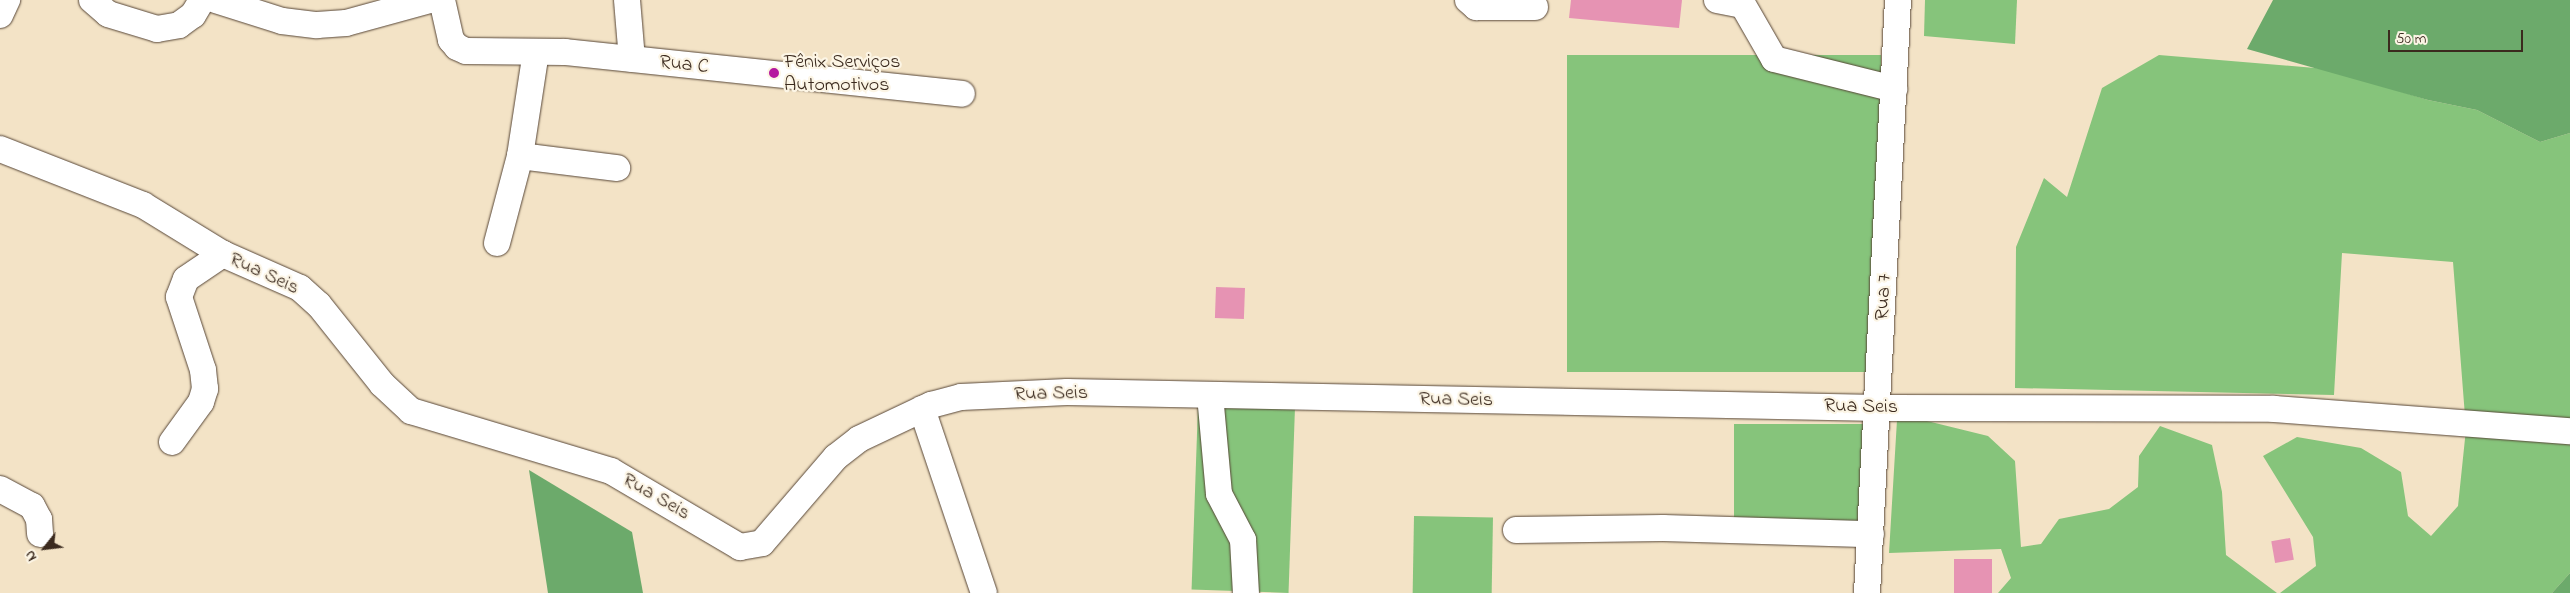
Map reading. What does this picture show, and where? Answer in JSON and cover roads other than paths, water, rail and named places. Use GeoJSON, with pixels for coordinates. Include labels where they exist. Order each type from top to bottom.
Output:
{"type":"FeatureCollection","features":[{"type":"Feature","properties":{"kind":"street"},"geometry":{"type":"LineString","coordinates":[[0,15],[7,0]]}},
{"type":"Feature","properties":{"kind":"street"},"geometry":{"type":"LineString","coordinates":[[92,0],[108,14],[157,29],[178,25],[193,15],[202,0]]}},
{"type":"Feature","properties":{"kind":"street"},"geometry":{"type":"LineString","coordinates":[[216,0],[282,22],[317,25],[346,23],[430,0]]}},
{"type":"Feature","properties":{"kind":"street","name":"Rua C"},"geometry":{"type":"LineString","coordinates":[[442,0],[451,40],[456,47],[466,51],[536,52],[632,59],[962,94]]}},
{"type":"Feature","properties":{"kind":"street"},"geometry":{"type":"LineString","coordinates":[[627,0],[632,59]]}},
{"type":"Feature","properties":{"kind":"street"},"geometry":{"type":"LineString","coordinates":[[1468,0],[1476,7],[1535,7]]}},
{"type":"Feature","properties":{"kind":"street"},"geometry":{"type":"LineString","coordinates":[[1717,0],[1742,5],[1774,59],[1894,88]]}},
{"type":"Feature","properties":{"kind":"street","name":"Rua 7"},"geometry":{"type":"LineString","coordinates":[[1867,593],[1879,408],[1898,0]]}},
{"type":"Feature","properties":{"kind":"street"},"geometry":{"type":"LineString","coordinates":[[497,242],[520,156],[536,52]]}},
{"type":"Feature","properties":{"kind":"street","name":"Rua Seis"},"geometry":{"type":"LineString","coordinates":[[0,149],[143,205],[223,254],[300,288],[319,305],[382,384],[410,411],[611,471],[740,547],[762,544],[836,457],[859,439],[922,409],[962,397],[1067,392],[1879,408],[2274,409],[2570,431]]}},
{"type":"Feature","properties":{"kind":"street"},"geometry":{"type":"LineString","coordinates":[[520,156],[617,168]]}},
{"type":"Feature","properties":{"kind":"street"},"geometry":{"type":"LineString","coordinates":[[172,442],[201,402],[205,389],[203,370],[179,297],[186,279],[223,254]]}},
{"type":"Feature","properties":{"kind":"street"},"geometry":{"type":"LineString","coordinates":[[1210,395],[1219,494],[1243,540],[1246,593]]}},
{"type":"Feature","properties":{"kind":"street"},"geometry":{"type":"LineString","coordinates":[[922,409],[984,593]]}},
{"type":"Feature","properties":{"kind":"street"},"geometry":{"type":"LineString","coordinates":[[0,490],[32,506],[39,519],[40,534]]}},
{"type":"Feature","properties":{"kind":"street"},"geometry":{"type":"LineString","coordinates":[[1516,530],[1664,528],[1871,534]]}},
{"type":"Feature","properties":{"kind":"place","name":"Fênix Serviços Automotivos"},"geometry":{"type":"Point","coordinates":[774,73]}}]}
